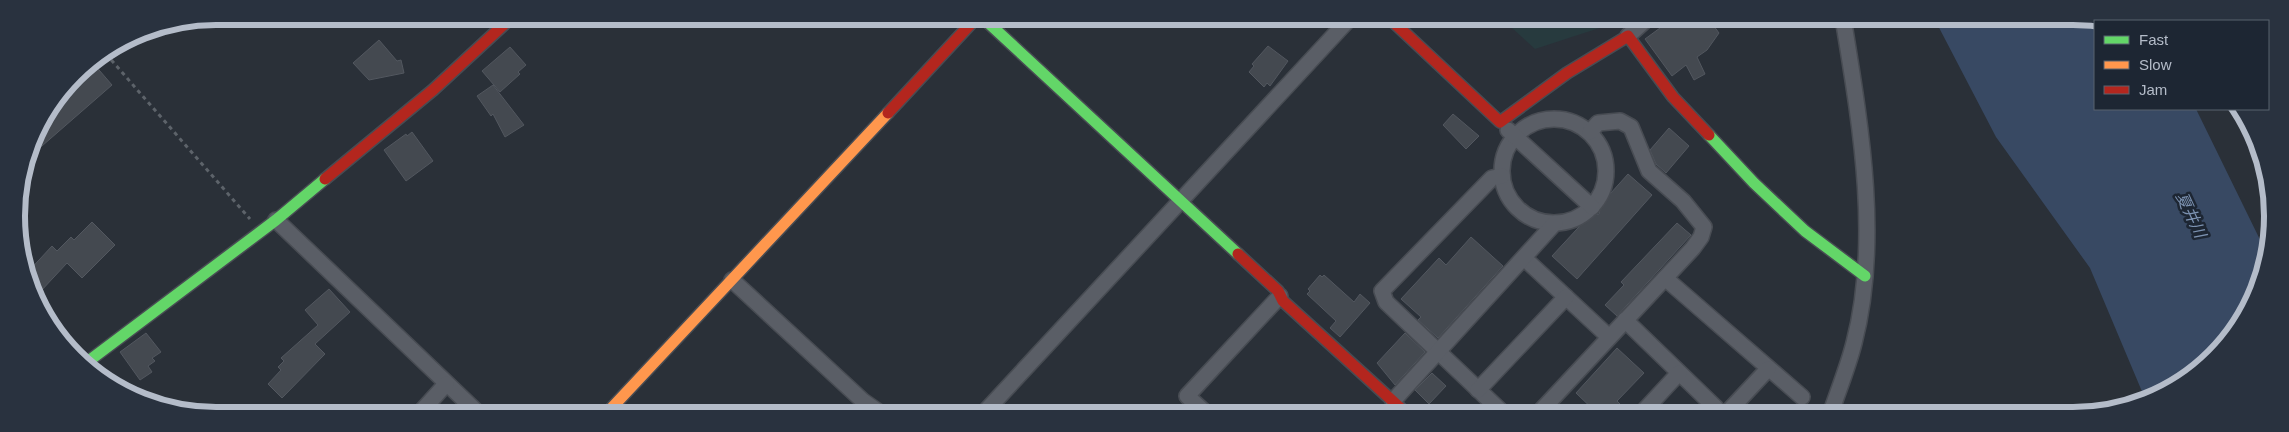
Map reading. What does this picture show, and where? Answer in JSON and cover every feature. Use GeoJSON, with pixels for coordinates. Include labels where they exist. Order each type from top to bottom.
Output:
{"type":"FeatureCollection","features":[{"type":"Feature","properties":{"kind":"street"},"geometry":{"type":"LineString","coordinates":[[90,360],[276,220],[433,90],[502,25]]}},
{"type":"Feature","properties":{"kind":"street"},"geometry":{"type":"LineString","coordinates":[[613,407],[971,25]]}},
{"type":"Feature","properties":{"kind":"street"},"geometry":{"type":"LineString","coordinates":[[991,25],[1280,296],[1283,301],[1399,407]]}},
{"type":"Feature","properties":{"kind":"street"},"geometry":{"type":"LineString","coordinates":[[989,407],[1343,25]]}},
{"type":"Feature","properties":{"kind":"street"},"geometry":{"type":"LineString","coordinates":[[1397,25],[1592,207]]}},
{"type":"Feature","properties":{"kind":"street"},"geometry":{"type":"LineString","coordinates":[[1500,122],[1567,74],[1628,36],[1640,25]]}},
{"type":"Feature","properties":{"kind":"street"},"geometry":{"type":"LineString","coordinates":[[1833,407],[1854,342],[1865,276],[1866,197],[1858,111],[1844,25]]}},
{"type":"Feature","properties":{"kind":"street"},"geometry":{"type":"LineString","coordinates":[[1628,36],[1672,97],[1754,183],[1805,231],[1865,276]]}},
{"type":"Feature","properties":{"kind":"street"},"geometry":{"type":"LineString","coordinates":[[1551,118],[1572,121],[1590,132],[1600,145],[1606,161],[1606,177],[1601,193],[1592,207],[1575,218],[1555,223],[1539,221],[1519,210],[1505,191],[1502,176],[1502,162],[1514,136],[1531,124],[1551,118]]}},
{"type":"Feature","properties":{"kind":"street"},"geometry":{"type":"LineString","coordinates":[[1544,407],[1693,248],[1701,237],[1704,227],[1683,201],[1649,171],[1643,162],[1637,138],[1630,127],[1620,120],[1611,120],[1598,123],[1590,132]]}},
{"type":"Feature","properties":{"kind":"street"},"geometry":{"type":"LineString","coordinates":[[1496,407],[1386,302],[1382,291],[1492,178],[1502,176]]}},
{"type":"Feature","properties":{"kind":"street"},"geometry":{"type":"LineString","coordinates":[[276,220],[471,407]]}},
{"type":"Feature","properties":{"kind":"street"},"geometry":{"type":"LineString","coordinates":[[1393,401],[1555,223]]}},
{"type":"Feature","properties":{"kind":"street"},"geometry":{"type":"LineString","coordinates":[[1524,258],[1610,337]]}},
{"type":"Feature","properties":{"kind":"street"},"geometry":{"type":"LineString","coordinates":[[1666,278],[1802,397]]}},
{"type":"Feature","properties":{"kind":"street"},"geometry":{"type":"LineString","coordinates":[[732,280],[863,402],[871,407]]}},
{"type":"Feature","properties":{"kind":"street"},"geometry":{"type":"LineString","coordinates":[[1200,407],[1188,396],[1280,296]]}},
{"type":"Feature","properties":{"kind":"street"},"geometry":{"type":"LineString","coordinates":[[1478,390],[1566,297]]}},
{"type":"Feature","properties":{"kind":"street"},"geometry":{"type":"LineString","coordinates":[[1625,320],[1715,407]]}},
{"type":"Feature","properties":{"kind":"street"},"geometry":{"type":"LineString","coordinates":[[1732,407],[1768,369]]}},
{"type":"Feature","properties":{"kind":"street"},"geometry":{"type":"LineString","coordinates":[[1647,407],[1679,373]]}},
{"type":"Feature","properties":{"kind":"street"},"geometry":{"type":"LineString","coordinates":[[425,407],[446,384]]}},
{"type":"Feature","properties":{"kind":"path"},"geometry":{"type":"LineString","coordinates":[[109,58],[261,232]]}},
{"type":"Feature","properties":{"kind":"green space"},"geometry":{"type":"Polygon","coordinates":[[[1509,25],[1609,25],[1535,49],[1509,25]]]}},
{"type":"Feature","properties":{"kind":"water","name":"夏井川"},"geometry":{"type":"Polygon","coordinates":[[[1938,25],[2094,26],[2094,110],[2196,110],[2262,243],[2254,277],[2238,312],[2217,342],[2199,360],[2179,375],[2143,393],[2090,268],[1996,137],[1938,25]]]}},
{"type":"Feature","properties":{"kind":"building"},"geometry":{"type":"Polygon","coordinates":[[[1658,25],[1713,25],[1719,33],[1707,50],[1697,57],[1705,74],[1694,80],[1686,65],[1672,76],[1645,39],[1660,28],[1658,25]]]}},
{"type":"Feature","properties":{"kind":"building"},"geometry":{"type":"Polygon","coordinates":[[[379,40],[397,61],[401,60],[404,73],[369,80],[353,63],[379,40]]]}},
{"type":"Feature","properties":{"kind":"building"},"geometry":{"type":"Polygon","coordinates":[[[1268,46],[1288,61],[1270,86],[1267,83],[1264,87],[1249,72],[1254,66],[1252,64],[1268,46]]]}},
{"type":"Feature","properties":{"kind":"building"},"geometry":{"type":"Polygon","coordinates":[[[510,47],[526,65],[518,72],[520,74],[500,92],[482,71],[510,47]]]}},
{"type":"Feature","properties":{"kind":"building"},"geometry":{"type":"Polygon","coordinates":[[[96,67],[112,85],[37,150],[57,110],[72,90],[90,72],[96,67]]]}},
{"type":"Feature","properties":{"kind":"building"},"geometry":{"type":"Polygon","coordinates":[[[493,85],[524,125],[505,137],[493,114],[491,116],[477,96],[493,85]]]}},
{"type":"Feature","properties":{"kind":"building"},"geometry":{"type":"Polygon","coordinates":[[[1453,114],[1479,136],[1466,149],[1443,125],[1453,114]]]}},
{"type":"Feature","properties":{"kind":"building"},"geometry":{"type":"Polygon","coordinates":[[[1669,128],[1689,146],[1666,173],[1656,164],[1650,150],[1669,128]]]}},
{"type":"Feature","properties":{"kind":"building"},"geometry":{"type":"Polygon","coordinates":[[[412,132],[433,161],[406,181],[384,150],[406,134],[407,136],[412,132]]]}},
{"type":"Feature","properties":{"kind":"building"},"geometry":{"type":"Polygon","coordinates":[[[1628,174],[1652,195],[1577,279],[1552,256],[1589,216],[1599,214],[1601,204],[1628,174]]]}},
{"type":"Feature","properties":{"kind":"building"},"geometry":{"type":"Polygon","coordinates":[[[92,222],[115,245],[82,278],[67,263],[41,291],[32,267],[52,246],[57,251],[71,237],[74,240],[92,222]]]}},
{"type":"Feature","properties":{"kind":"building"},"geometry":{"type":"Polygon","coordinates":[[[1677,223],[1691,235],[1617,316],[1605,305],[1624,285],[1621,282],[1677,223]]]}},
{"type":"Feature","properties":{"kind":"building"},"geometry":{"type":"Polygon","coordinates":[[[1471,237],[1503,266],[1438,338],[1418,320],[1421,317],[1401,299],[1439,258],[1446,265],[1471,237]]]}},
{"type":"Feature","properties":{"kind":"building"},"geometry":{"type":"Polygon","coordinates":[[[1320,275],[1322,277],[1324,275],[1354,302],[1360,294],[1370,303],[1340,337],[1330,328],[1336,321],[1307,294],[1310,291],[1308,289],[1320,275]]]}},
{"type":"Feature","properties":{"kind":"building"},"geometry":{"type":"Polygon","coordinates":[[[329,289],[350,312],[315,344],[325,354],[282,398],[268,384],[281,370],[278,367],[284,361],[281,358],[318,325],[305,310],[329,289]]]}},
{"type":"Feature","properties":{"kind":"building"},"geometry":{"type":"Polygon","coordinates":[[[146,333],[161,352],[152,358],[155,361],[148,366],[152,372],[140,380],[120,352],[146,333]]]}},
{"type":"Feature","properties":{"kind":"building"},"geometry":{"type":"Polygon","coordinates":[[[1405,333],[1425,352],[1395,385],[1377,363],[1405,333]]]}},
{"type":"Feature","properties":{"kind":"building"},"geometry":{"type":"Polygon","coordinates":[[[1617,348],[1644,373],[1617,401],[1623,407],[1591,407],[1576,393],[1617,348]]]}},
{"type":"Feature","properties":{"kind":"building"},"geometry":{"type":"Polygon","coordinates":[[[1432,373],[1446,386],[1429,404],[1415,390],[1432,373]]]}},
{"type":"Feature","properties":{"kind":"traffic: fast"},"geometry":{"type":"LineString","coordinates":[[991,25],[1238,254]]}},
{"type":"Feature","properties":{"kind":"traffic: fast"},"geometry":{"type":"LineString","coordinates":[[1709,135],[1754,183],[1805,231],[1865,276]]}},
{"type":"Feature","properties":{"kind":"traffic: fast"},"geometry":{"type":"LineString","coordinates":[[90,360],[276,220],[325,179]]}},
{"type":"Feature","properties":{"kind":"traffic: slow"},"geometry":{"type":"LineString","coordinates":[[613,407],[888,113]]}},
{"type":"Feature","properties":{"kind":"traffic: jam"},"geometry":{"type":"LineString","coordinates":[[325,179],[433,90],[503,25]]}},
{"type":"Feature","properties":{"kind":"traffic: jam"},"geometry":{"type":"LineString","coordinates":[[888,113],[970,25]]}},
{"type":"Feature","properties":{"kind":"traffic: jam"},"geometry":{"type":"LineString","coordinates":[[1397,25],[1500,122],[1567,73],[1628,36],[1673,97],[1709,135]]}},
{"type":"Feature","properties":{"kind":"traffic: jam"},"geometry":{"type":"LineString","coordinates":[[1238,254],[1278,291],[1283,301],[1399,407]]}}]}
